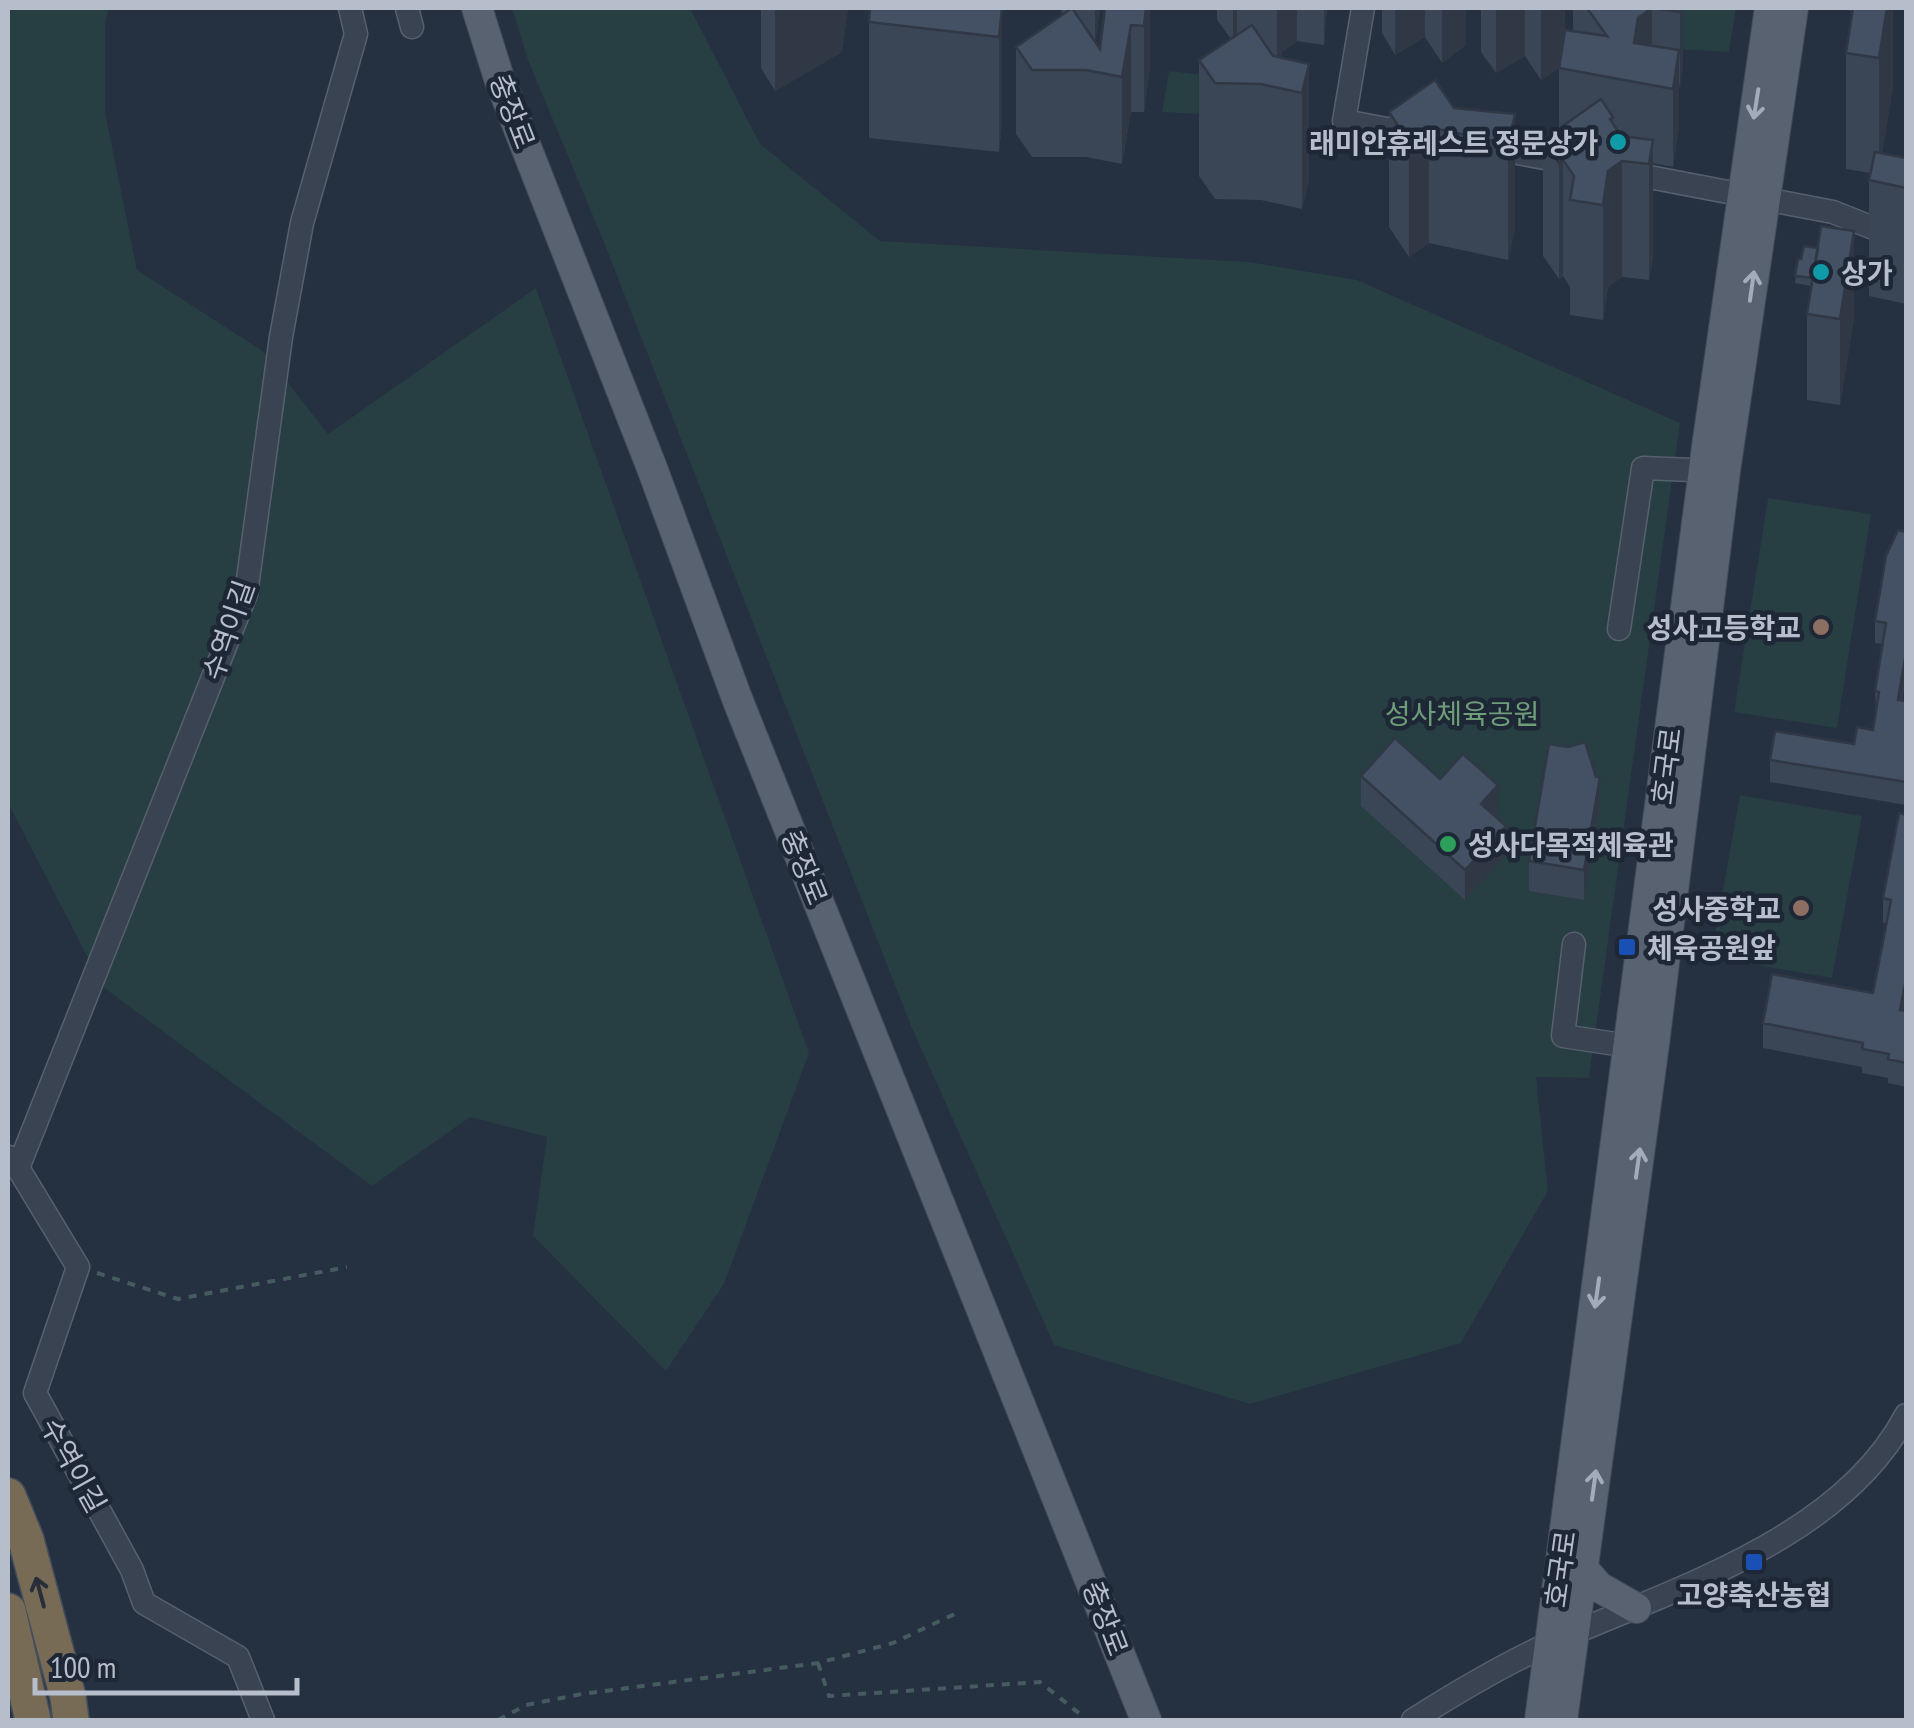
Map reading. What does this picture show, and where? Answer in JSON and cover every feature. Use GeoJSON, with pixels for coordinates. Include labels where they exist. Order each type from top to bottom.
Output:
{"type":"FeatureCollection","features":[{"type":"Feature","properties":{"kind":"highway"},"geometry":{"type":"LineString","coordinates":[[8,1496],[26,1540],[68,1697],[70,1720]]}},
{"type":"Feature","properties":{"kind":"highway"},"geometry":{"type":"LineString","coordinates":[[8,1611],[33,1720]]}},
{"type":"Feature","properties":{"kind":"main road","name":"충장로"},"geometry":{"type":"LineString","coordinates":[[477,8],[499,78],[652,468],[738,701],[1146,1720]]}},
{"type":"Feature","properties":{"kind":"main road","name":"호국로"},"geometry":{"type":"LineString","coordinates":[[1562,1720],[1562,1638],[1753,196],[1770,8]]}},
{"type":"Feature","properties":{"kind":"main road","name":"호국로"},"geometry":{"type":"LineString","coordinates":[[1753,196],[1793,8]]}},
{"type":"Feature","properties":{"kind":"main road","name":"호국로"},"geometry":{"type":"LineString","coordinates":[[1540,1720],[1583,1569],[1641,1045]]}},
{"type":"Feature","properties":{"kind":"main road"},"geometry":{"type":"LineString","coordinates":[[1583,1569],[1599,1586],[1636,1608]]}},
{"type":"Feature","properties":{"kind":"street","name":"수역이길"},"geometry":{"type":"LineString","coordinates":[[262,1720],[238,1657],[144,1602],[132,1570],[35,1393],[78,1267],[13,1162],[246,594],[302,223],[356,34],[350,8]]}},
{"type":"Feature","properties":{"kind":"street"},"geometry":{"type":"LineString","coordinates":[[1362,8],[1344,121],[1832,212],[1906,242]]}},
{"type":"Feature","properties":{"kind":"street"},"geometry":{"type":"LineString","coordinates":[[1619,629],[1643,468],[1714,471]]}},
{"type":"Feature","properties":{"kind":"street"},"geometry":{"type":"LineString","coordinates":[[1574,944],[1563,1036],[1641,1045]]}},
{"type":"Feature","properties":{"kind":"street","name":"호국로"},"geometry":{"type":"LineString","coordinates":[[1413,1720],[1562,1638],[1705,1580],[1804,1524],[1864,1475],[1906,1415]]}},
{"type":"Feature","properties":{"kind":"path"},"geometry":{"type":"LineString","coordinates":[[78,1267],[178,1299],[348,1268]]}},
{"type":"Feature","properties":{"kind":"path"},"geometry":{"type":"LineString","coordinates":[[498,1720],[526,1705],[582,1694],[818,1662],[892,1644],[961,1611]]}},
{"type":"Feature","properties":{"kind":"path"},"geometry":{"type":"LineString","coordinates":[[818,1662],[829,1696],[1040,1682],[1083,1720]]}},
{"type":"Feature","properties":{"kind":"green space"},"geometry":{"type":"Polygon","coordinates":[[[8,8],[109,8],[105,23],[105,112],[137,270],[264,352],[328,434],[536,288],[809,1053],[724,1284],[666,1371],[533,1236],[547,1137],[470,1117],[372,1186],[103,987],[8,803],[8,8]]]}},
{"type":"Feature","properties":{"kind":"green space","name":"성사체육공원"},"geometry":{"type":"Polygon","coordinates":[[[512,8],[690,8],[760,144],[880,241],[1249,262],[1357,280],[1680,423],[1589,1078],[1536,1077],[1548,1191],[1461,1343],[1250,1404],[1054,1345],[911,1026],[603,240],[528,60],[512,8]]]}},
{"type":"Feature","properties":{"kind":"green space"},"geometry":{"type":"Polygon","coordinates":[[[1659,8],[1736,8],[1729,52],[1654,48],[1659,8]]]}},
{"type":"Feature","properties":{"kind":"green space"},"geometry":{"type":"Polygon","coordinates":[[[1169,71],[1203,75],[1199,114],[1162,112],[1169,71]]]}},
{"type":"Feature","properties":{"kind":"green space"},"geometry":{"type":"Polygon","coordinates":[[[1768,498],[1871,514],[1837,728],[1734,712],[1768,498]]]}},
{"type":"Feature","properties":{"kind":"green space"},"geometry":{"type":"Polygon","coordinates":[[[1740,795],[1862,816],[1832,978],[1711,957],[1740,795]]]}},
{"type":"Feature","properties":{"kind":"building"},"geometry":{"type":"Polygon","coordinates":[[[870,8],[1002,8],[999,37],[869,22],[870,8]]]}},
{"type":"Feature","properties":{"kind":"building"},"geometry":{"type":"Polygon","coordinates":[[[1072,8],[1100,49],[1105,8],[1146,8],[1144,26],[1131,25],[1122,77],[1086,70],[1032,70],[1016,47],[1072,8]]]}},
{"type":"Feature","properties":{"kind":"building"},"geometry":{"type":"Polygon","coordinates":[[[1587,8],[1652,8],[1638,18],[1634,43],[1679,50],[1673,89],[1559,68],[1565,30],[1607,36],[1587,8]]]}},
{"type":"Feature","properties":{"kind":"building"},"geometry":{"type":"Polygon","coordinates":[[[1853,8],[1887,8],[1879,58],[1846,53],[1853,8]]]}},
{"type":"Feature","properties":{"kind":"building"},"geometry":{"type":"Polygon","coordinates":[[[1252,25],[1273,56],[1309,64],[1302,93],[1261,84],[1215,83],[1199,60],[1252,25]]]}},
{"type":"Feature","properties":{"kind":"building"},"geometry":{"type":"Polygon","coordinates":[[[1435,80],[1454,108],[1515,114],[1508,144],[1429,127],[1409,142],[1389,112],[1435,80]]]}},
{"type":"Feature","properties":{"kind":"building"},"geometry":{"type":"Polygon","coordinates":[[[1601,99],[1621,136],[1653,140],[1649,164],[1622,161],[1608,171],[1603,205],[1570,200],[1574,176],[1543,140],[1601,99]]]}},
{"type":"Feature","properties":{"kind":"building"},"geometry":{"type":"Polygon","coordinates":[[[1875,152],[1906,158],[1906,188],[1869,180],[1875,152]]]}},
{"type":"Feature","properties":{"kind":"building"},"geometry":{"type":"Polygon","coordinates":[[[1821,226],[1854,231],[1840,319],[1807,314],[1821,226]]]}},
{"type":"Feature","properties":{"kind":"building"},"geometry":{"type":"Polygon","coordinates":[[[1804,246],[1818,248],[1813,278],[1795,276],[1804,246]]]}},
{"type":"Feature","properties":{"kind":"building"},"geometry":{"type":"Polygon","coordinates":[[[1898,530],[1906,532],[1906,652],[1898,700],[1906,701],[1906,782],[1770,760],[1775,731],[1854,744],[1857,727],[1873,730],[1886,623],[1875,621],[1886,556],[1898,530]]]}},
{"type":"Feature","properties":{"kind":"building"},"geometry":{"type":"Polygon","coordinates":[[[1395,738],[1440,779],[1463,754],[1498,785],[1481,804],[1506,826],[1465,870],[1361,776],[1395,738]]]}},
{"type":"Feature","properties":{"kind":"building"},"geometry":{"type":"Polygon","coordinates":[[[1585,742],[1596,777],[1600,777],[1584,870],[1529,861],[1549,744],[1568,747],[1585,742]]]}},
{"type":"Feature","properties":{"kind":"building"},"geometry":{"type":"Polygon","coordinates":[[[1899,813],[1906,815],[1906,979],[1900,1010],[1906,1011],[1906,1063],[1888,1059],[1889,1054],[1862,1049],[1863,1043],[1763,1023],[1772,974],[1873,993],[1891,900],[1883,898],[1899,813]]]}},
{"type":"Feature","properties":{"kind":"place","name":"래미안휴레스트 정문상가"},"geometry":{"type":"Point","coordinates":[1618,142]}},
{"type":"Feature","properties":{"kind":"place","name":"상가"},"geometry":{"type":"Point","coordinates":[1821,272]}},
{"type":"Feature","properties":{"kind":"place","name":"성사고등학교"},"geometry":{"type":"Point","coordinates":[1821,627]}},
{"type":"Feature","properties":{"kind":"place","name":"성사다목적체육관"},"geometry":{"type":"Point","coordinates":[1448,844]}},
{"type":"Feature","properties":{"kind":"place","name":"성사중학교"},"geometry":{"type":"Point","coordinates":[1801,908]}},
{"type":"Feature","properties":{"kind":"place","name":"체육공원앞"},"geometry":{"type":"Point","coordinates":[1627,947]}},
{"type":"Feature","properties":{"kind":"place","name":"고양축산농협"},"geometry":{"type":"Point","coordinates":[1754,1562]}}]}
